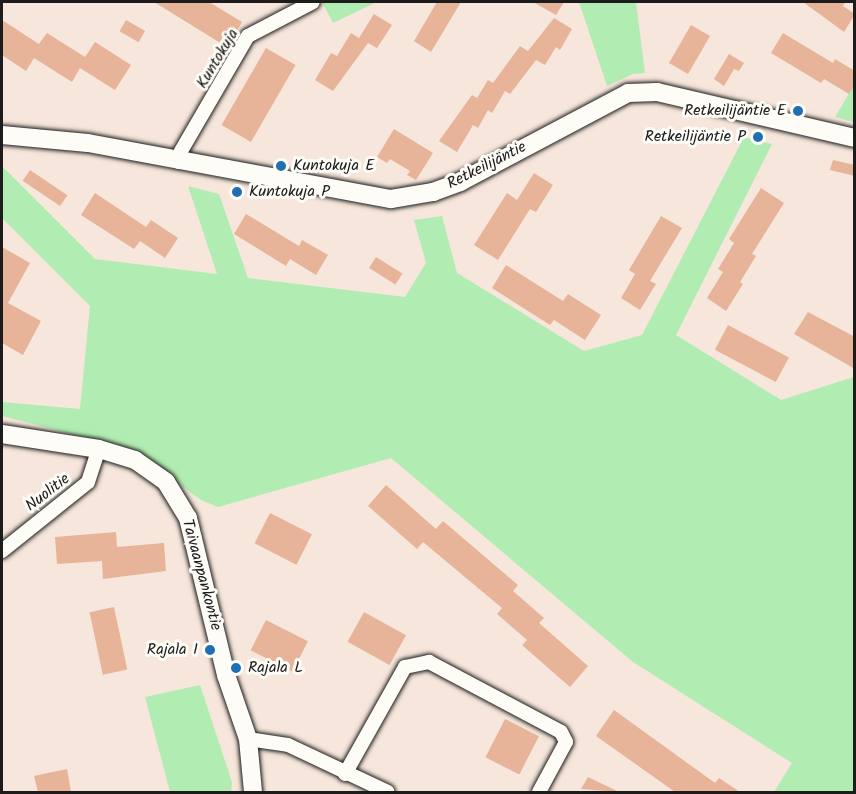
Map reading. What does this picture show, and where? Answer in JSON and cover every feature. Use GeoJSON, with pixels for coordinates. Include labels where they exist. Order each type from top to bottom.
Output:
{"type":"FeatureCollection","features":[{"type":"Feature","properties":{"kind":"street","name":"Kuntokuja"},"geometry":{"type":"LineString","coordinates":[[179,162],[181,151],[248,36],[313,2]]}},
{"type":"Feature","properties":{"kind":"street","name":"Retkeilijäntie"},"geometry":{"type":"LineString","coordinates":[[2,135],[88,142],[179,162],[391,199],[412,197],[460,182],[619,97],[657,92],[855,138]]}},
{"type":"Feature","properties":{"kind":"street","name":"Taivaanpankontie"},"geometry":{"type":"LineString","coordinates":[[2,434],[99,449],[135,460],[166,482],[188,518],[226,675],[248,739],[253,792]]}},
{"type":"Feature","properties":{"kind":"street","name":"Nuolitie"},"geometry":{"type":"LineString","coordinates":[[2,551],[88,482],[99,449]]}},
{"type":"Feature","properties":{"kind":"street"},"geometry":{"type":"LineString","coordinates":[[345,774],[405,667],[429,662],[561,732],[566,742],[539,792]]}},
{"type":"Feature","properties":{"kind":"street"},"geometry":{"type":"LineString","coordinates":[[248,739],[288,745],[345,774],[388,792]]}},
{"type":"Feature","properties":{"kind":"green space"},"geometry":{"type":"Polygon","coordinates":[[[322,2],[377,2],[333,23],[322,2]]]}},
{"type":"Feature","properties":{"kind":"green space"},"geometry":{"type":"Polygon","coordinates":[[[579,2],[636,2],[645,73],[633,74],[607,86],[579,2]]]}},
{"type":"Feature","properties":{"kind":"green space"},"geometry":{"type":"Polygon","coordinates":[[[854,85],[854,122],[835,117],[854,85]]]}},
{"type":"Feature","properties":{"kind":"green space"},"geometry":{"type":"Polygon","coordinates":[[[744,137],[772,144],[676,335],[781,400],[854,377],[854,792],[774,792],[792,763],[633,662],[391,458],[218,507],[201,500],[132,450],[2,416],[2,402],[80,409],[90,306],[2,218],[2,166],[95,259],[217,274],[188,186],[219,194],[248,278],[405,297],[426,263],[414,220],[442,216],[457,273],[584,351],[642,335],[744,137]]]}},
{"type":"Feature","properties":{"kind":"green space"},"geometry":{"type":"Polygon","coordinates":[[[200,685],[232,782],[231,792],[170,792],[145,697],[200,685]]]}},
{"type":"Feature","properties":{"kind":"building"},"geometry":{"type":"Polygon","coordinates":[[[154,2],[209,2],[242,22],[227,47],[154,2]]]}},
{"type":"Feature","properties":{"kind":"building"},"geometry":{"type":"Polygon","coordinates":[[[437,2],[461,2],[431,52],[414,41],[437,2]]]}},
{"type":"Feature","properties":{"kind":"building"},"geometry":{"type":"Polygon","coordinates":[[[533,2],[564,2],[556,15],[533,2]]]}},
{"type":"Feature","properties":{"kind":"building"},"geometry":{"type":"Polygon","coordinates":[[[803,2],[845,2],[843,6],[855,14],[844,32],[803,2]]]}},
{"type":"Feature","properties":{"kind":"building"},"geometry":{"type":"Polygon","coordinates":[[[374,14],[392,25],[377,48],[368,43],[333,91],[315,80],[331,53],[337,56],[351,33],[359,38],[374,14]]]}},
{"type":"Feature","properties":{"kind":"building"},"geometry":{"type":"Polygon","coordinates":[[[554,18],[572,29],[560,50],[556,47],[545,65],[536,60],[510,94],[505,91],[492,113],[488,110],[478,128],[473,125],[457,152],[439,141],[472,95],[477,98],[488,80],[493,83],[520,46],[528,51],[554,18]]]}},
{"type":"Feature","properties":{"kind":"building"},"geometry":{"type":"Polygon","coordinates":[[[2,20],[39,44],[47,33],[85,57],[95,42],[131,65],[115,90],[80,68],[72,82],[34,58],[26,71],[2,55],[2,20]]]}},
{"type":"Feature","properties":{"kind":"building"},"geometry":{"type":"Polygon","coordinates":[[[126,20],[145,31],[139,42],[120,31],[126,20]]]}},
{"type":"Feature","properties":{"kind":"building"},"geometry":{"type":"Polygon","coordinates":[[[691,25],[710,36],[688,74],[669,63],[691,25]]]}},
{"type":"Feature","properties":{"kind":"building"},"geometry":{"type":"Polygon","coordinates":[[[783,33],[833,63],[835,59],[855,71],[855,84],[849,94],[824,79],[821,83],[771,53],[783,33]]]}},
{"type":"Feature","properties":{"kind":"building"},"geometry":{"type":"Polygon","coordinates":[[[266,48],[295,65],[251,142],[222,125],[266,48]]]}},
{"type":"Feature","properties":{"kind":"building"},"geometry":{"type":"Polygon","coordinates":[[[729,54],[744,63],[739,71],[734,69],[724,86],[714,79],[729,54]]]}},
{"type":"Feature","properties":{"kind":"building"},"geometry":{"type":"Polygon","coordinates":[[[394,129],[433,153],[416,180],[407,175],[410,171],[390,159],[387,163],[377,157],[394,129]]]}},
{"type":"Feature","properties":{"kind":"building"},"geometry":{"type":"Polygon","coordinates":[[[833,160],[855,165],[855,176],[830,170],[833,160]]]}},
{"type":"Feature","properties":{"kind":"building"},"geometry":{"type":"Polygon","coordinates":[[[30,170],[67,195],[60,206],[23,181],[30,170]]]}},
{"type":"Feature","properties":{"kind":"building"},"geometry":{"type":"Polygon","coordinates":[[[534,173],[553,185],[536,212],[530,209],[498,260],[474,245],[507,193],[517,200],[534,173]]]}},
{"type":"Feature","properties":{"kind":"building"},"geometry":{"type":"Polygon","coordinates":[[[761,188],[784,203],[752,254],[756,256],[740,282],[743,284],[726,311],[707,298],[723,272],[718,269],[734,243],[729,239],[761,188]]]}},
{"type":"Feature","properties":{"kind":"building"},"geometry":{"type":"Polygon","coordinates":[[[95,193],[146,227],[151,220],[178,238],[165,258],[140,241],[134,249],[81,215],[95,193]]]}},
{"type":"Feature","properties":{"kind":"building"},"geometry":{"type":"Polygon","coordinates":[[[246,214],[299,246],[302,240],[328,255],[316,275],[290,259],[286,266],[234,234],[246,214]]]}},
{"type":"Feature","properties":{"kind":"building"},"geometry":{"type":"Polygon","coordinates":[[[661,216],[682,228],[650,281],[656,284],[640,310],[621,298],[635,274],[629,270],[661,216]]]}},
{"type":"Feature","properties":{"kind":"building"},"geometry":{"type":"Polygon","coordinates":[[[2,247],[30,263],[8,303],[41,321],[23,355],[2,343],[2,247]]]}},
{"type":"Feature","properties":{"kind":"building"},"geometry":{"type":"Polygon","coordinates":[[[376,257],[402,273],[395,284],[369,268],[376,257]]]}},
{"type":"Feature","properties":{"kind":"building"},"geometry":{"type":"Polygon","coordinates":[[[506,265],[563,301],[568,294],[601,315],[585,340],[554,320],[550,325],[492,288],[506,265]]]}},
{"type":"Feature","properties":{"kind":"building"},"geometry":{"type":"Polygon","coordinates":[[[808,312],[855,337],[855,369],[794,334],[808,312]]]}},
{"type":"Feature","properties":{"kind":"building"},"geometry":{"type":"Polygon","coordinates":[[[728,325],[789,357],[776,382],[715,350],[728,325]]]}},
{"type":"Feature","properties":{"kind":"building"},"geometry":{"type":"Polygon","coordinates":[[[386,485],[436,529],[443,521],[518,585],[513,591],[544,618],[539,623],[588,666],[570,687],[522,645],[527,640],[497,614],[502,608],[423,542],[417,549],[368,506],[386,485]]]}},
{"type":"Feature","properties":{"kind":"building"},"geometry":{"type":"Polygon","coordinates":[[[270,513],[312,534],[296,565],[255,543],[270,513]]]}},
{"type":"Feature","properties":{"kind":"building"},"geometry":{"type":"Polygon","coordinates":[[[116,532],[117,547],[164,543],[166,571],[103,579],[102,561],[57,564],[55,537],[116,532]]]}},
{"type":"Feature","properties":{"kind":"building"},"geometry":{"type":"Polygon","coordinates":[[[114,607],[127,670],[103,675],[90,612],[114,607]]]}},
{"type":"Feature","properties":{"kind":"building"},"geometry":{"type":"Polygon","coordinates":[[[364,612],[406,635],[389,665],[348,642],[364,612]]]}},
{"type":"Feature","properties":{"kind":"building"},"geometry":{"type":"Polygon","coordinates":[[[266,620],[308,641],[292,672],[251,650],[266,620]]]}},
{"type":"Feature","properties":{"kind":"building"},"geometry":{"type":"Polygon","coordinates":[[[614,710],[715,783],[719,778],[740,792],[675,792],[596,736],[614,710]]]}},
{"type":"Feature","properties":{"kind":"building"},"geometry":{"type":"Polygon","coordinates":[[[505,719],[539,736],[519,775],[485,757],[505,719]]]}},
{"type":"Feature","properties":{"kind":"building"},"geometry":{"type":"Polygon","coordinates":[[[67,769],[71,792],[38,792],[34,776],[67,769]]]}},
{"type":"Feature","properties":{"kind":"building"},"geometry":{"type":"Polygon","coordinates":[[[588,777],[619,792],[581,789],[588,777]]]}},
{"type":"Feature","properties":{"kind":"place","name":"Retkeilijäntie E"},"geometry":{"type":"Point","coordinates":[798,111]}},
{"type":"Feature","properties":{"kind":"place","name":"Retkeilijäntie P"},"geometry":{"type":"Point","coordinates":[758,137]}},
{"type":"Feature","properties":{"kind":"place","name":"Kuntokuja E"},"geometry":{"type":"Point","coordinates":[281,166]}},
{"type":"Feature","properties":{"kind":"place","name":"Kuntokuja P"},"geometry":{"type":"Point","coordinates":[237,192]}},
{"type":"Feature","properties":{"kind":"place","name":"Rajala I"},"geometry":{"type":"Point","coordinates":[210,650]}},
{"type":"Feature","properties":{"kind":"place","name":"Rajala L"},"geometry":{"type":"Point","coordinates":[236,668]}}]}
